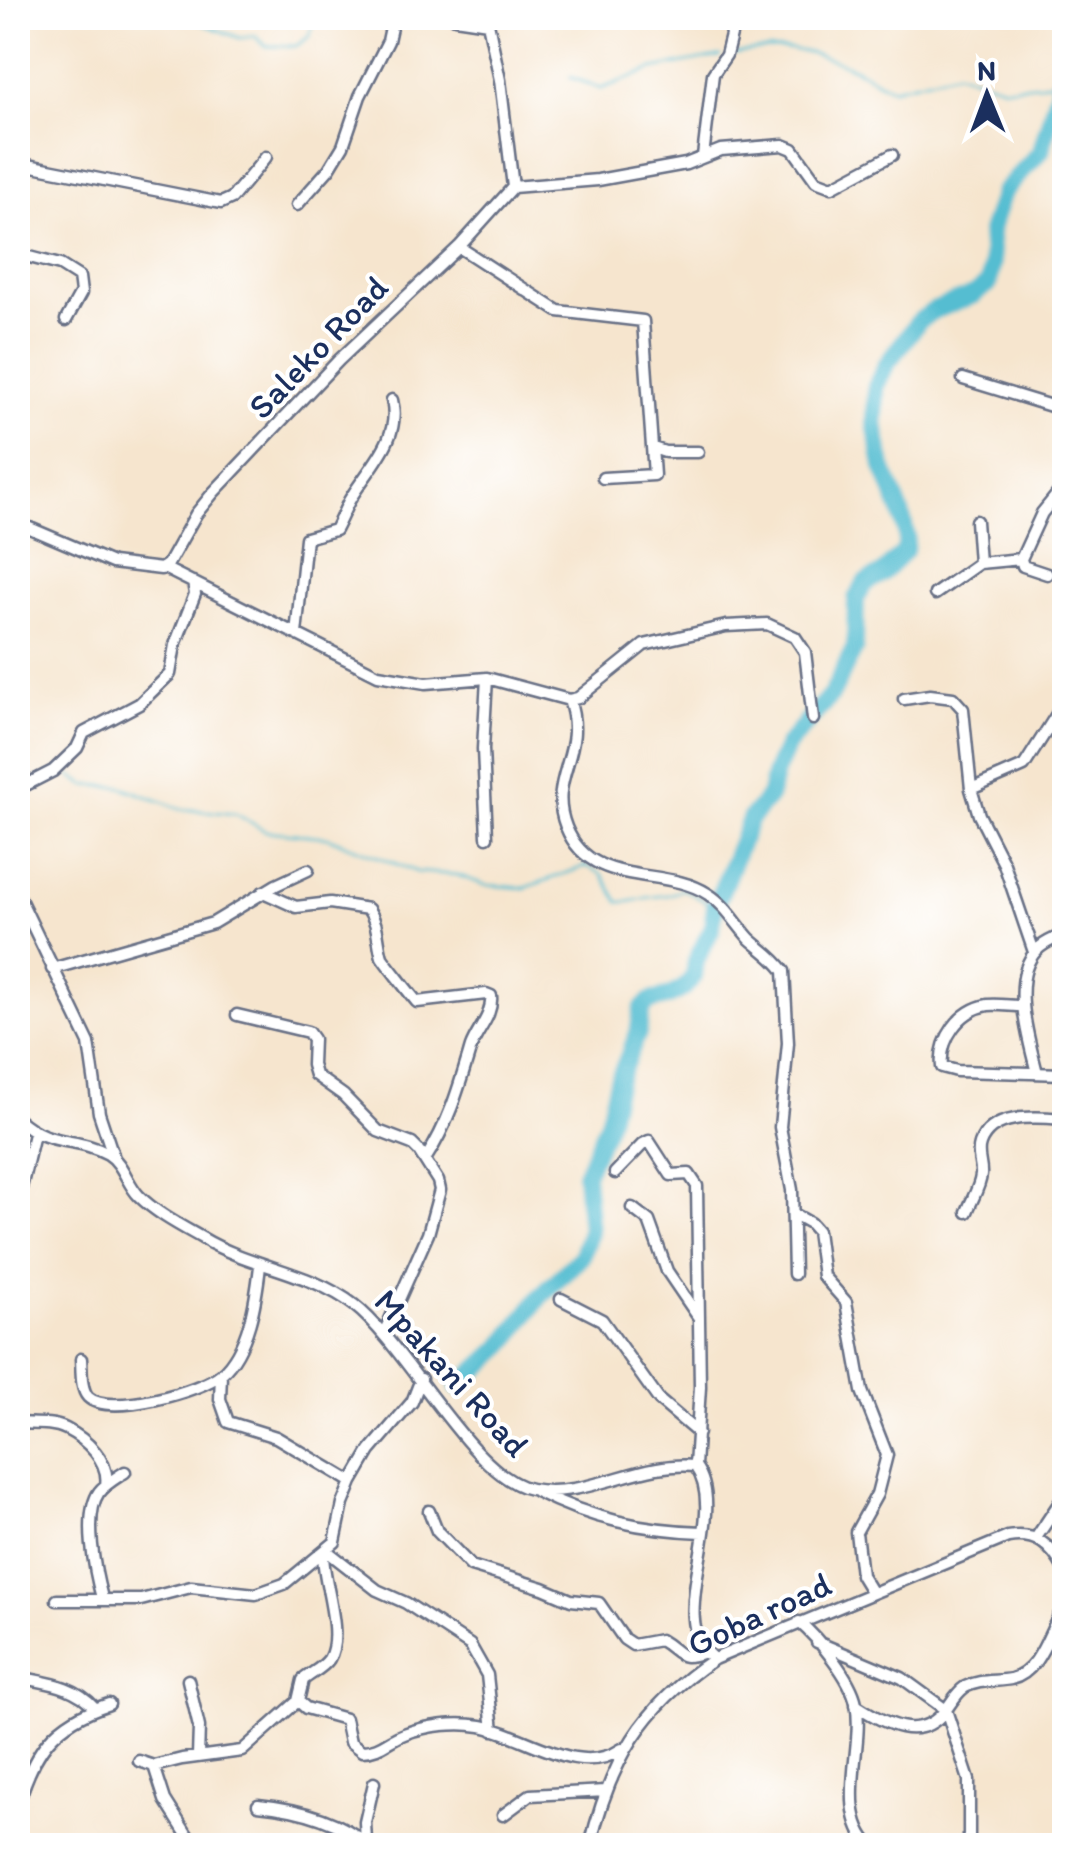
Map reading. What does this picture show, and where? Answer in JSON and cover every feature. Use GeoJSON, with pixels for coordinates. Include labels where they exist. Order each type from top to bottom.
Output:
{"type":"FeatureCollection","features":[{"type":"Feature","properties":{"kind":"street"},"geometry":{"type":"LineString","coordinates":[[298,206],[337,158],[360,96],[388,41],[392,18]]}},
{"type":"Feature","properties":{"kind":"street"},"geometry":{"type":"LineString","coordinates":[[454,18],[488,20],[513,187],[598,180],[686,164],[720,150],[783,146],[793,148],[816,181],[832,186],[892,155]]}},
{"type":"Feature","properties":{"kind":"street"},"geometry":{"type":"LineString","coordinates":[[703,156],[712,74],[726,55],[731,35],[729,23],[722,18]]}},
{"type":"Feature","properties":{"kind":"street"},"geometry":{"type":"LineString","coordinates":[[18,163],[221,203],[232,198],[266,157]]}},
{"type":"Feature","properties":{"kind":"street","name":"Saleko Road"},"geometry":{"type":"LineString","coordinates":[[164,568],[196,514],[213,494],[339,360],[459,246],[513,187]]}},
{"type":"Feature","properties":{"kind":"street"},"geometry":{"type":"LineString","coordinates":[[459,246],[558,311],[643,321],[654,474],[603,478]]}},
{"type":"Feature","properties":{"kind":"street"},"geometry":{"type":"LineString","coordinates":[[18,254],[60,265],[78,277],[81,293],[66,320]]}},
{"type":"Feature","properties":{"kind":"street"},"geometry":{"type":"LineString","coordinates":[[962,379],[1064,410]]}},
{"type":"Feature","properties":{"kind":"street"},"geometry":{"type":"LineString","coordinates":[[296,634],[308,536],[323,536],[334,530],[348,502],[370,474],[395,419],[392,400]]}},
{"type":"Feature","properties":{"kind":"street"},"geometry":{"type":"LineString","coordinates":[[652,448],[698,452]]}},
{"type":"Feature","properties":{"kind":"street"},"geometry":{"type":"LineString","coordinates":[[1047,574],[1023,566],[1022,559],[1042,514],[1064,486]]}},
{"type":"Feature","properties":{"kind":"street"},"geometry":{"type":"LineString","coordinates":[[976,521],[979,563]]}},
{"type":"Feature","properties":{"kind":"street"},"geometry":{"type":"LineString","coordinates":[[18,522],[112,562],[164,568],[360,667],[396,680],[426,683],[487,678],[568,700],[578,698],[644,645],[726,626],[767,624],[795,637],[806,652],[814,719]]}},
{"type":"Feature","properties":{"kind":"street"},"geometry":{"type":"LineString","coordinates":[[935,594],[979,563],[1022,559]]}},
{"type":"Feature","properties":{"kind":"street"},"geometry":{"type":"LineString","coordinates":[[18,790],[53,772],[77,748],[84,733],[139,704],[170,674],[174,644],[195,594],[192,582]]}},
{"type":"Feature","properties":{"kind":"street"},"geometry":{"type":"LineString","coordinates":[[486,837],[483,748],[487,678]]}},
{"type":"Feature","properties":{"kind":"street"},"geometry":{"type":"LineString","coordinates":[[904,699],[953,698],[963,709],[971,789],[1004,864],[1034,952]]}},
{"type":"Feature","properties":{"kind":"street"},"geometry":{"type":"LineString","coordinates":[[568,700],[576,732],[560,796],[564,824],[572,841],[598,864],[708,894],[776,960],[786,976],[788,1043],[780,1127],[794,1214],[794,1274]]}},
{"type":"Feature","properties":{"kind":"street"},"geometry":{"type":"LineString","coordinates":[[971,789],[1024,766],[1064,703]]}},
{"type":"Feature","properties":{"kind":"street"},"geometry":{"type":"LineString","coordinates":[[52,969],[213,923],[308,870]]}},
{"type":"Feature","properties":{"kind":"street"},"geometry":{"type":"LineString","coordinates":[[264,892],[296,907],[330,903],[368,909],[378,932],[383,960],[417,1002],[491,996],[492,1005],[472,1046],[449,1118],[426,1158]]}},
{"type":"Feature","properties":{"kind":"street","name":"Mpakani Road"},"geometry":{"type":"LineString","coordinates":[[18,895],[89,1043],[99,1113],[114,1158],[143,1200],[206,1241],[260,1266],[333,1291],[385,1332],[450,1420],[488,1462],[516,1483],[531,1489],[552,1490],[668,1467],[695,1466]]}},
{"type":"Feature","properties":{"kind":"street"},"geometry":{"type":"LineString","coordinates":[[1038,1073],[1022,1006],[1028,966],[1034,952],[1064,934]]}},
{"type":"Feature","properties":{"kind":"street"},"geometry":{"type":"LineString","coordinates":[[1022,1006],[988,1006],[948,1031],[942,1045],[942,1067],[956,1072],[1064,1074]]}},
{"type":"Feature","properties":{"kind":"street"},"geometry":{"type":"LineString","coordinates":[[236,1015],[308,1032],[313,1040],[315,1075],[343,1095],[370,1126],[412,1144],[426,1158],[438,1181],[437,1202],[421,1253],[385,1332]]}},
{"type":"Feature","properties":{"kind":"street"},"geometry":{"type":"LineString","coordinates":[[967,1212],[981,1176],[978,1148],[988,1131],[1005,1121],[1022,1118],[1064,1119]]}},
{"type":"Feature","properties":{"kind":"street"},"geometry":{"type":"LineString","coordinates":[[18,1120],[34,1134],[92,1148],[114,1158]]}},
{"type":"Feature","properties":{"kind":"street"},"geometry":{"type":"LineString","coordinates":[[18,1200],[34,1134]]}},
{"type":"Feature","properties":{"kind":"street"},"geometry":{"type":"LineString","coordinates":[[615,1174],[650,1141],[671,1175],[684,1173],[695,1181],[700,1226],[695,1466],[702,1474],[704,1495],[694,1614],[699,1646],[709,1656]]}},
{"type":"Feature","properties":{"kind":"street"},"geometry":{"type":"LineString","coordinates":[[632,1208],[649,1221],[667,1271],[700,1318]]}},
{"type":"Feature","properties":{"kind":"street"},"geometry":{"type":"LineString","coordinates":[[794,1214],[810,1222],[817,1231],[823,1276],[846,1302],[862,1391],[887,1456],[877,1494],[856,1532],[861,1575],[872,1592]]}},
{"type":"Feature","properties":{"kind":"street"},"geometry":{"type":"LineString","coordinates":[[260,1266],[247,1332],[220,1374],[220,1399],[228,1422],[276,1438],[352,1482]]}},
{"type":"Feature","properties":{"kind":"street"},"geometry":{"type":"LineString","coordinates":[[561,1299],[602,1320],[659,1400],[698,1433]]}},
{"type":"Feature","properties":{"kind":"street"},"geometry":{"type":"LineString","coordinates":[[82,1359],[87,1396],[107,1405],[148,1400],[220,1374]]}},
{"type":"Feature","properties":{"kind":"street"},"geometry":{"type":"LineString","coordinates":[[57,1600],[141,1600],[191,1587],[246,1594],[267,1592],[325,1553],[339,1532],[343,1504],[352,1482],[370,1452],[412,1402],[421,1379]]}},
{"type":"Feature","properties":{"kind":"street"},"geometry":{"type":"LineString","coordinates":[[18,1424],[65,1429],[101,1460],[108,1476],[106,1485]]}},
{"type":"Feature","properties":{"kind":"street"},"geometry":{"type":"LineString","coordinates":[[102,1598],[93,1556],[92,1520],[96,1499],[106,1485],[125,1472]]}},
{"type":"Feature","properties":{"kind":"street"},"geometry":{"type":"LineString","coordinates":[[531,1489],[618,1524],[649,1530],[703,1532]]}},
{"type":"Feature","properties":{"kind":"street"},"geometry":{"type":"LineString","coordinates":[[1064,1496],[1041,1540],[1064,1569]]}},
{"type":"Feature","properties":{"kind":"street"},"geometry":{"type":"LineString","coordinates":[[429,1510],[437,1531],[471,1566],[571,1600],[598,1603],[633,1645],[660,1640],[680,1656],[709,1656]]}},
{"type":"Feature","properties":{"kind":"street","name":"Goba road"},"geometry":{"type":"LineString","coordinates":[[590,1846],[606,1790],[628,1744],[655,1707],[709,1656],[1008,1537],[1064,1544]]}},
{"type":"Feature","properties":{"kind":"street"},"geometry":{"type":"LineString","coordinates":[[139,1762],[154,1766],[242,1751],[298,1701],[304,1680],[323,1666],[331,1652],[325,1553]]}},
{"type":"Feature","properties":{"kind":"street"},"geometry":{"type":"LineString","coordinates":[[325,1553],[470,1645],[490,1685],[493,1730]]}},
{"type":"Feature","properties":{"kind":"street"},"geometry":{"type":"LineString","coordinates":[[856,1705],[892,1726],[921,1728],[934,1722],[959,1691],[970,1684],[1011,1679],[1028,1672],[1064,1607]]}},
{"type":"Feature","properties":{"kind":"street"},"geometry":{"type":"LineString","coordinates":[[799,1622],[848,1681],[856,1705],[855,1810],[859,1831],[871,1846]]}},
{"type":"Feature","properties":{"kind":"street"},"geometry":{"type":"LineString","coordinates":[[817,1642],[902,1678],[946,1710],[969,1780],[969,1846]]}},
{"type":"Feature","properties":{"kind":"street"},"geometry":{"type":"LineString","coordinates":[[18,1677],[71,1689],[95,1708]]}},
{"type":"Feature","properties":{"kind":"street"},"geometry":{"type":"LineString","coordinates":[[188,1680],[199,1727],[198,1756]]}},
{"type":"Feature","properties":{"kind":"street"},"geometry":{"type":"LineString","coordinates":[[298,1701],[306,1708],[345,1718],[350,1742],[362,1752],[380,1748],[404,1733],[462,1724],[493,1730],[549,1752],[583,1758],[604,1758],[628,1744]]}},
{"type":"Feature","properties":{"kind":"street"},"geometry":{"type":"LineString","coordinates":[[18,1804],[31,1764],[46,1742],[95,1708],[109,1704]]}},
{"type":"Feature","properties":{"kind":"street"},"geometry":{"type":"LineString","coordinates":[[154,1766],[164,1800],[194,1846]]}},
{"type":"Feature","properties":{"kind":"street"},"geometry":{"type":"LineString","coordinates":[[368,1844],[366,1812],[374,1783]]}},
{"type":"Feature","properties":{"kind":"street"},"geometry":{"type":"LineString","coordinates":[[503,1815],[530,1795],[606,1790]]}},
{"type":"Feature","properties":{"kind":"street"},"geometry":{"type":"LineString","coordinates":[[258,1805],[294,1810],[344,1826],[368,1844]]}},
{"type":"Feature","properties":{"kind":"waterway"},"geometry":{"type":"LineString","coordinates":[[153,19],[158,18]]}},
{"type":"Feature","properties":{"kind":"waterway"},"geometry":{"type":"LineString","coordinates":[[187,18],[240,38],[255,36],[266,46],[296,46],[310,36],[313,18]]}},
{"type":"Feature","properties":{"kind":"waterway"},"geometry":{"type":"LineString","coordinates":[[729,55],[777,49],[805,52],[851,67],[893,88],[957,72],[1005,87],[1061,78]]}},
{"type":"Feature","properties":{"kind":"waterway"},"geometry":{"type":"LineString","coordinates":[[570,77],[601,89],[653,69],[721,56]]}},
{"type":"Feature","properties":{"kind":"waterway"},"geometry":{"type":"LineString","coordinates":[[458,1387],[503,1346],[540,1297],[581,1257],[590,1231],[585,1174],[608,1122],[618,1081],[638,1033],[642,1009],[650,1001],[683,989],[694,976],[696,961],[712,928],[715,907],[750,819],[769,797],[787,745],[832,694],[855,647],[856,599],[865,583],[882,574],[905,551],[907,537],[883,467],[875,423],[876,386],[886,365],[919,321],[933,311],[974,295],[989,283],[990,232],[1003,192],[1041,151],[1064,69]]}},
{"type":"Feature","properties":{"kind":"waterway"},"geometry":{"type":"LineString","coordinates":[[65,772],[85,785],[122,787],[181,809],[236,814],[266,831],[327,837],[417,872],[525,888],[586,866],[602,874],[619,902],[683,889],[715,907]]}},
{"type":"Feature","properties":{"kind":"waterway"},"geometry":{"type":"LineString","coordinates":[[936,1846],[938,1841]]}}]}
